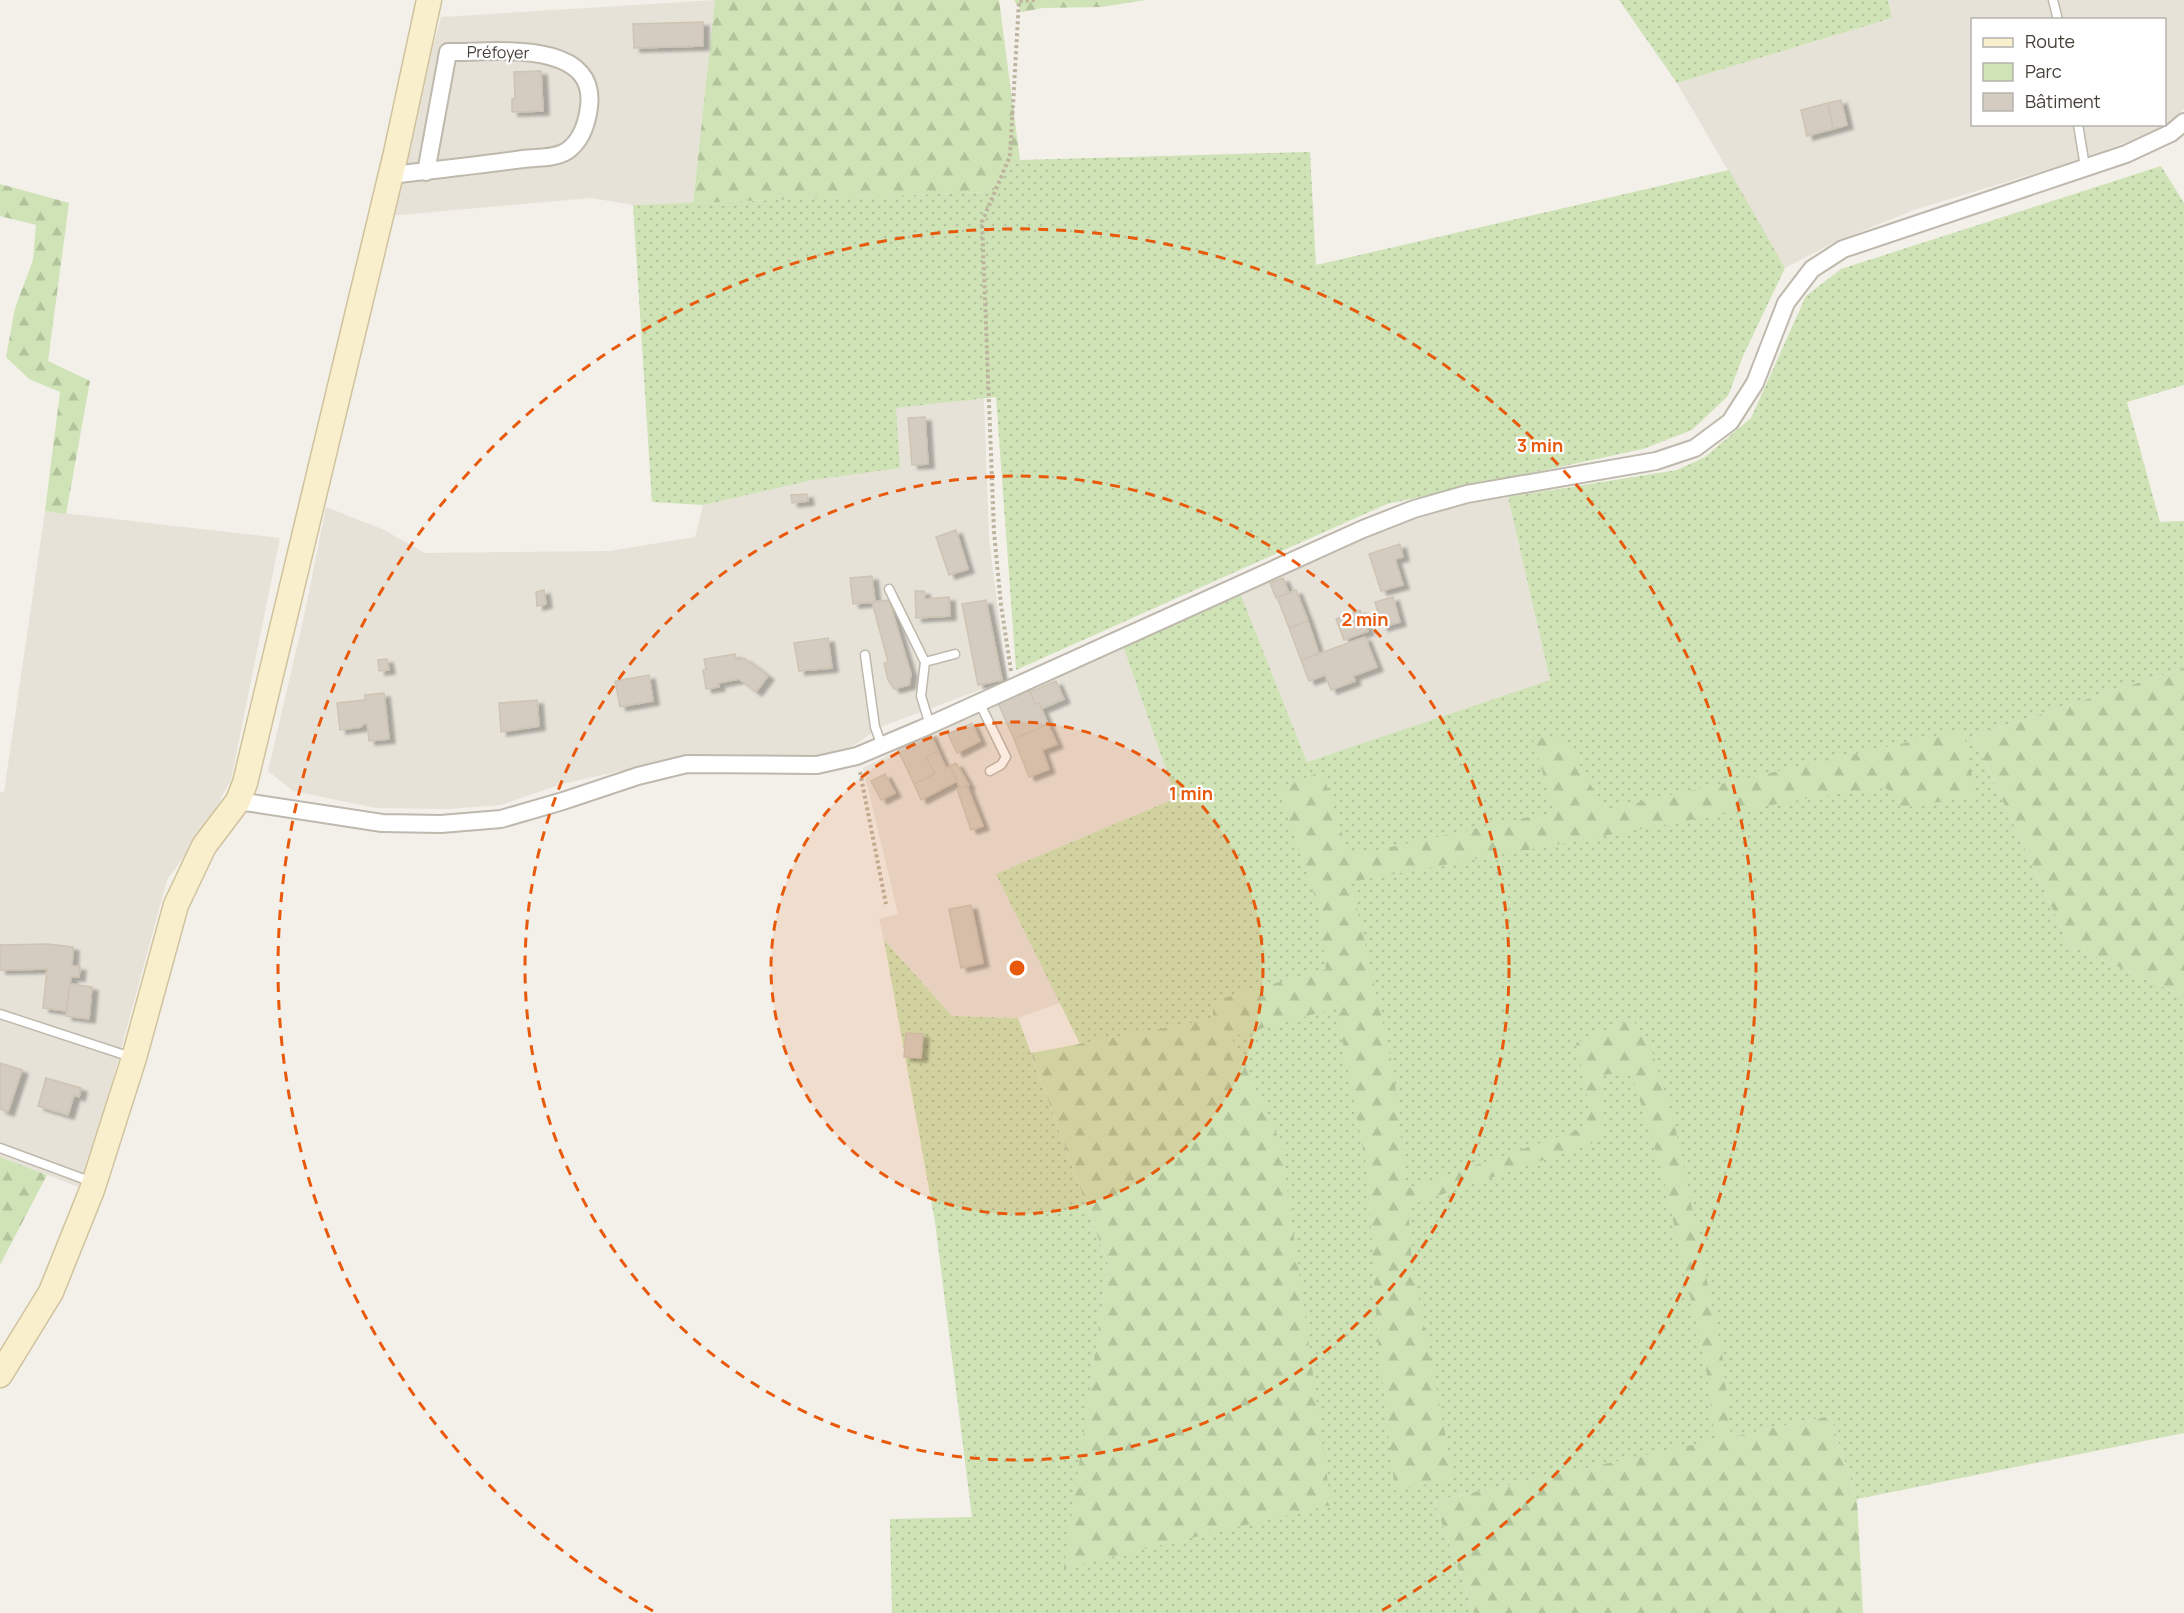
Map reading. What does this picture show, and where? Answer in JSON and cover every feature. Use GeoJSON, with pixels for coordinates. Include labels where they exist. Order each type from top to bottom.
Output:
{"type":"FeatureCollection","features":[{"type":"Feature","properties":{"kind":"street"},"geometry":{"type":"LineString","coordinates":[[0,1375],[51,1292],[94,1183],[134,1058],[176,905],[204,846],[238,801],[248,772],[391,176],[429,0]]}},
{"type":"Feature","properties":{"kind":"street","name":"Préfoyer"},"geometry":{"type":"LineString","coordinates":[[391,176],[426,172],[544,158],[567,151],[582,133],[587,119],[590,99],[584,79],[574,68],[552,55],[530,51],[448,52],[426,172]]}},
{"type":"Feature","properties":{"kind":"street"},"geometry":{"type":"LineString","coordinates":[[238,801],[382,823],[441,824],[501,819],[639,776],[687,764],[817,765],[857,756],[1363,529],[1414,509],[1467,494],[1656,461],[1695,448],[1730,422],[1755,383],[1786,303],[1812,269],[1843,249],[2126,154],[2171,133],[2184,122]]}},
{"type":"Feature","properties":{"kind":"lane"},"geometry":{"type":"LineString","coordinates":[[2053,0],[2058,18]]}},
{"type":"Feature","properties":{"kind":"lane"},"geometry":{"type":"LineString","coordinates":[[2078,126],[2085,167]]}},
{"type":"Feature","properties":{"kind":"lane"},"geometry":{"type":"LineString","coordinates":[[889,589],[925,662],[921,696],[930,725]]}},
{"type":"Feature","properties":{"kind":"lane"},"geometry":{"type":"LineString","coordinates":[[925,662],[955,654]]}},
{"type":"Feature","properties":{"kind":"lane"},"geometry":{"type":"LineString","coordinates":[[866,655],[875,727],[882,746]]}},
{"type":"Feature","properties":{"kind":"lane"},"geometry":{"type":"LineString","coordinates":[[979,702],[1006,757],[1001,765],[990,771]]}},
{"type":"Feature","properties":{"kind":"lane"},"geometry":{"type":"LineString","coordinates":[[0,1014],[134,1058]]}},
{"type":"Feature","properties":{"kind":"lane"},"geometry":{"type":"LineString","coordinates":[[0,1148],[94,1183]]}},
{"type":"Feature","properties":{"kind":"path"},"geometry":{"type":"LineString","coordinates":[[1013,687],[1001,605],[994,532],[982,222],[1010,156],[1019,1],[1035,0]]}},
{"type":"Feature","properties":{"kind":"path"},"geometry":{"type":"LineString","coordinates":[[857,756],[886,904]]}},
{"type":"Feature","properties":{"kind":"shaded area"},"geometry":{"type":"Polygon","coordinates":[[[715,0],[693,203],[633,205],[591,198],[387,216],[441,17],[715,0]]]}},
{"type":"Feature","properties":{"kind":"shaded area"},"geometry":{"type":"Polygon","coordinates":[[[1888,0],[2184,0],[2184,109],[2166,124],[2166,18],[1971,18],[1971,126],[2164,126],[2158,131],[2072,162],[1917,209],[1837,241],[1785,268],[1677,83],[1892,18],[1888,0]]]}},
{"type":"Feature","properties":{"kind":"shaded area"},"geometry":{"type":"Polygon","coordinates":[[[984,398],[989,538],[1007,680],[883,726],[848,749],[798,759],[747,754],[714,754],[674,759],[562,784],[501,805],[448,809],[376,808],[293,791],[268,771],[305,612],[326,507],[382,529],[425,553],[609,551],[695,537],[703,505],[813,480],[856,474],[896,408],[984,398]]]}},
{"type":"Feature","properties":{"kind":"shaded area"},"geometry":{"type":"Polygon","coordinates":[[[1508,497],[1550,680],[1307,762],[1241,595],[1379,531],[1464,504],[1508,497]]]}},
{"type":"Feature","properties":{"kind":"shaded area"},"geometry":{"type":"Polygon","coordinates":[[[45,511],[280,538],[231,780],[203,831],[167,880],[101,1123],[79,1187],[0,1157],[0,792],[4,792],[45,511]]]}},
{"type":"Feature","properties":{"kind":"shaded area"},"geometry":{"type":"Polygon","coordinates":[[[1123,646],[1176,798],[997,874],[1060,1003],[1018,1018],[952,1016],[884,940],[879,919],[898,914],[863,768],[967,715],[1123,646]]]}},
{"type":"Feature","properties":{"kind":"green space"},"geometry":{"type":"Polygon","coordinates":[[[715,0],[999,0],[1020,160],[985,192],[693,203],[715,0]]]}},
{"type":"Feature","properties":{"kind":"green space"},"geometry":{"type":"Polygon","coordinates":[[[1014,0],[1146,0],[1102,7],[1043,8],[1022,12],[1014,0]]]}},
{"type":"Feature","properties":{"kind":"green space"},"geometry":{"type":"Polygon","coordinates":[[[1619,0],[1888,0],[1892,18],[1677,83],[1619,0]]]}},
{"type":"Feature","properties":{"kind":"green space"},"geometry":{"type":"Polygon","coordinates":[[[1310,152],[1316,265],[1729,170],[1785,268],[1743,356],[1728,396],[1692,430],[1643,449],[1387,504],[1016,670],[996,397],[896,408],[900,468],[813,480],[703,505],[652,502],[633,205],[985,192],[1020,160],[1310,152]]]}},
{"type":"Feature","properties":{"kind":"green space"},"geometry":{"type":"Polygon","coordinates":[[[2161,166],[2184,203],[2184,385],[2127,402],[2160,522],[2184,521],[2184,668],[1973,736],[2069,945],[2184,996],[2184,1433],[1857,1499],[1830,1416],[1434,1501],[1474,1613],[892,1613],[890,1519],[972,1517],[935,1222],[884,940],[952,1016],[1018,1018],[1108,1264],[1065,1568],[1221,1018],[1080,1044],[996,874],[1176,798],[1123,646],[1241,595],[1307,762],[1550,680],[1508,497],[1677,470],[1705,457],[1751,418],[1806,296],[1841,269],[2161,166]]]}},
{"type":"Feature","properties":{"kind":"green space"},"geometry":{"type":"Polygon","coordinates":[[[0,184],[69,203],[48,361],[90,381],[66,514],[45,511],[60,392],[29,379],[6,357],[15,308],[33,260],[36,225],[0,216],[0,184]]]}},
{"type":"Feature","properties":{"kind":"green space"},"geometry":{"type":"Polygon","coordinates":[[[2184,668],[2184,996],[2069,945],[1973,736],[2184,668]]]}},
{"type":"Feature","properties":{"kind":"green space"},"geometry":{"type":"Polygon","coordinates":[[[1963,730],[1976,796],[1901,808],[1886,788],[1816,797],[1351,882],[1394,1073],[1406,1189],[1584,1128],[1589,1104],[1576,1043],[1632,1019],[1649,1041],[1676,1131],[1722,1353],[1731,1437],[1830,1416],[1857,1499],[1863,1613],[1474,1613],[1434,1501],[1715,1440],[1706,1367],[1661,1167],[1631,1072],[1602,1075],[1602,1140],[1408,1206],[1412,1265],[1454,1478],[1395,1491],[1377,1332],[1368,1175],[1336,1008],[1231,1037],[1281,1143],[1331,1505],[1064,1568],[1108,1264],[1031,1053],[1213,1019],[1213,1001],[1326,969],[1318,906],[1278,789],[1322,771],[1349,856],[1530,817],[1555,815],[1532,736],[1568,742],[1604,810],[1963,730]]]}},
{"type":"Feature","properties":{"kind":"green space"},"geometry":{"type":"Polygon","coordinates":[[[0,1157],[47,1175],[0,1265],[0,1157]]]}},
{"type":"Feature","properties":{"kind":"building"},"geometry":{"type":"Polygon","coordinates":[[[703,22],[703,46],[634,48],[633,24],[703,22]]]}},
{"type":"Feature","properties":{"kind":"building"},"geometry":{"type":"Polygon","coordinates":[[[541,71],[543,111],[512,112],[512,99],[515,98],[514,72],[541,71]]]}},
{"type":"Feature","properties":{"kind":"building"},"geometry":{"type":"Polygon","coordinates":[[[1841,100],[1847,125],[1833,129],[1828,103],[1841,100]]]}},
{"type":"Feature","properties":{"kind":"building"},"geometry":{"type":"Polygon","coordinates":[[[1828,103],[1833,129],[1807,136],[1801,110],[1828,103]]]}},
{"type":"Feature","properties":{"kind":"building"},"geometry":{"type":"Polygon","coordinates":[[[925,417],[928,464],[912,465],[908,418],[925,417]]]}},
{"type":"Feature","properties":{"kind":"building"},"geometry":{"type":"Polygon","coordinates":[[[807,494],[808,501],[792,503],[791,495],[807,494]]]}},
{"type":"Feature","properties":{"kind":"building"},"geometry":{"type":"Polygon","coordinates":[[[956,530],[968,569],[949,575],[936,537],[956,530]]]}},
{"type":"Feature","properties":{"kind":"building"},"geometry":{"type":"Polygon","coordinates":[[[1400,544],[1403,557],[1395,559],[1403,585],[1381,591],[1369,554],[1400,544]]]}},
{"type":"Feature","properties":{"kind":"building"},"geometry":{"type":"Polygon","coordinates":[[[872,576],[875,602],[853,604],[850,578],[872,576]]]}},
{"type":"Feature","properties":{"kind":"building"},"geometry":{"type":"Polygon","coordinates":[[[1283,578],[1289,593],[1276,598],[1270,583],[1283,578]]]}},
{"type":"Feature","properties":{"kind":"building"},"geometry":{"type":"Polygon","coordinates":[[[544,590],[546,604],[537,606],[536,592],[544,590]]]}},
{"type":"Feature","properties":{"kind":"building"},"geometry":{"type":"Polygon","coordinates":[[[1296,590],[1308,621],[1289,628],[1277,597],[1296,590]]]}},
{"type":"Feature","properties":{"kind":"building"},"geometry":{"type":"Polygon","coordinates":[[[915,591],[924,591],[925,599],[949,597],[950,616],[916,618],[915,591]]]}},
{"type":"Feature","properties":{"kind":"building"},"geometry":{"type":"Polygon","coordinates":[[[1393,597],[1400,622],[1382,627],[1375,602],[1393,597]]]}},
{"type":"Feature","properties":{"kind":"building"},"geometry":{"type":"Polygon","coordinates":[[[889,600],[911,674],[909,685],[894,689],[888,680],[884,663],[888,662],[872,602],[889,600]]]}},
{"type":"Feature","properties":{"kind":"building"},"geometry":{"type":"Polygon","coordinates":[[[986,600],[1002,680],[978,685],[962,604],[986,600]]]}},
{"type":"Feature","properties":{"kind":"building"},"geometry":{"type":"Polygon","coordinates":[[[1360,610],[1368,631],[1344,640],[1336,619],[1360,610]]]}},
{"type":"Feature","properties":{"kind":"building"},"geometry":{"type":"Polygon","coordinates":[[[1308,621],[1319,654],[1301,660],[1289,628],[1308,621]]]}},
{"type":"Feature","properties":{"kind":"building"},"geometry":{"type":"Polygon","coordinates":[[[1365,637],[1377,667],[1353,676],[1355,681],[1331,690],[1325,675],[1309,681],[1301,660],[1365,637]]]}},
{"type":"Feature","properties":{"kind":"building"},"geometry":{"type":"Polygon","coordinates":[[[828,638],[832,668],[799,671],[794,643],[828,638]]]}},
{"type":"Feature","properties":{"kind":"building"},"geometry":{"type":"Polygon","coordinates":[[[735,654],[736,660],[744,658],[768,676],[756,692],[739,679],[718,683],[719,687],[706,689],[704,659],[735,654]]]}},
{"type":"Feature","properties":{"kind":"building"},"geometry":{"type":"Polygon","coordinates":[[[387,659],[389,670],[379,671],[378,660],[387,659]]]}},
{"type":"Feature","properties":{"kind":"building"},"geometry":{"type":"Polygon","coordinates":[[[649,675],[653,701],[620,707],[615,681],[649,675]]]}},
{"type":"Feature","properties":{"kind":"building"},"geometry":{"type":"Polygon","coordinates":[[[1056,681],[1064,699],[1041,709],[1039,703],[1035,704],[1030,692],[1056,681]]]}},
{"type":"Feature","properties":{"kind":"building"},"geometry":{"type":"Polygon","coordinates":[[[1029,688],[1035,704],[1039,703],[1048,724],[1014,739],[998,703],[1029,688]]]}},
{"type":"Feature","properties":{"kind":"building"},"geometry":{"type":"Polygon","coordinates":[[[384,693],[389,739],[369,741],[367,723],[361,727],[340,730],[337,703],[365,700],[365,695],[384,693]]]}},
{"type":"Feature","properties":{"kind":"building"},"geometry":{"type":"Polygon","coordinates":[[[537,700],[539,726],[501,732],[499,703],[537,700]]]}},
{"type":"Feature","properties":{"kind":"building"},"geometry":{"type":"Polygon","coordinates":[[[972,723],[980,741],[957,753],[948,734],[972,723]]]}},
{"type":"Feature","properties":{"kind":"building"},"geometry":{"type":"Polygon","coordinates":[[[1048,724],[1057,744],[1042,750],[1049,769],[1029,777],[1014,739],[1048,724]]]}},
{"type":"Feature","properties":{"kind":"building"},"geometry":{"type":"Polygon","coordinates":[[[930,733],[938,751],[926,757],[935,774],[914,784],[898,750],[930,733]]]}},
{"type":"Feature","properties":{"kind":"building"},"geometry":{"type":"Polygon","coordinates":[[[938,751],[946,768],[950,766],[957,781],[921,800],[914,784],[935,774],[926,757],[938,751]]]}},
{"type":"Feature","properties":{"kind":"building"},"geometry":{"type":"Polygon","coordinates":[[[956,763],[969,785],[960,788],[950,766],[956,763]]]}},
{"type":"Feature","properties":{"kind":"building"},"geometry":{"type":"Polygon","coordinates":[[[885,774],[895,793],[881,800],[871,781],[885,774]]]}},
{"type":"Feature","properties":{"kind":"building"},"geometry":{"type":"Polygon","coordinates":[[[967,786],[983,826],[971,830],[957,789],[967,786]]]}},
{"type":"Feature","properties":{"kind":"building"},"geometry":{"type":"Polygon","coordinates":[[[971,905],[983,963],[961,968],[949,909],[971,905]]]}},
{"type":"Feature","properties":{"kind":"building"},"geometry":{"type":"Polygon","coordinates":[[[48,944],[73,947],[72,966],[80,967],[79,977],[71,977],[66,1011],[43,1008],[47,969],[0,970],[0,945],[48,944]]]}},
{"type":"Feature","properties":{"kind":"building"},"geometry":{"type":"Polygon","coordinates":[[[70,984],[92,987],[89,1019],[66,1016],[70,984]]]}},
{"type":"Feature","properties":{"kind":"building"},"geometry":{"type":"Polygon","coordinates":[[[906,1033],[923,1034],[921,1058],[904,1057],[906,1033]]]}},
{"type":"Feature","properties":{"kind":"building"},"geometry":{"type":"Polygon","coordinates":[[[0,1063],[22,1070],[8,1112],[0,1109],[0,1063]]]}},
{"type":"Feature","properties":{"kind":"building"},"geometry":{"type":"Polygon","coordinates":[[[46,1078],[81,1088],[79,1097],[74,1095],[68,1115],[38,1106],[46,1078]]]}}]}
